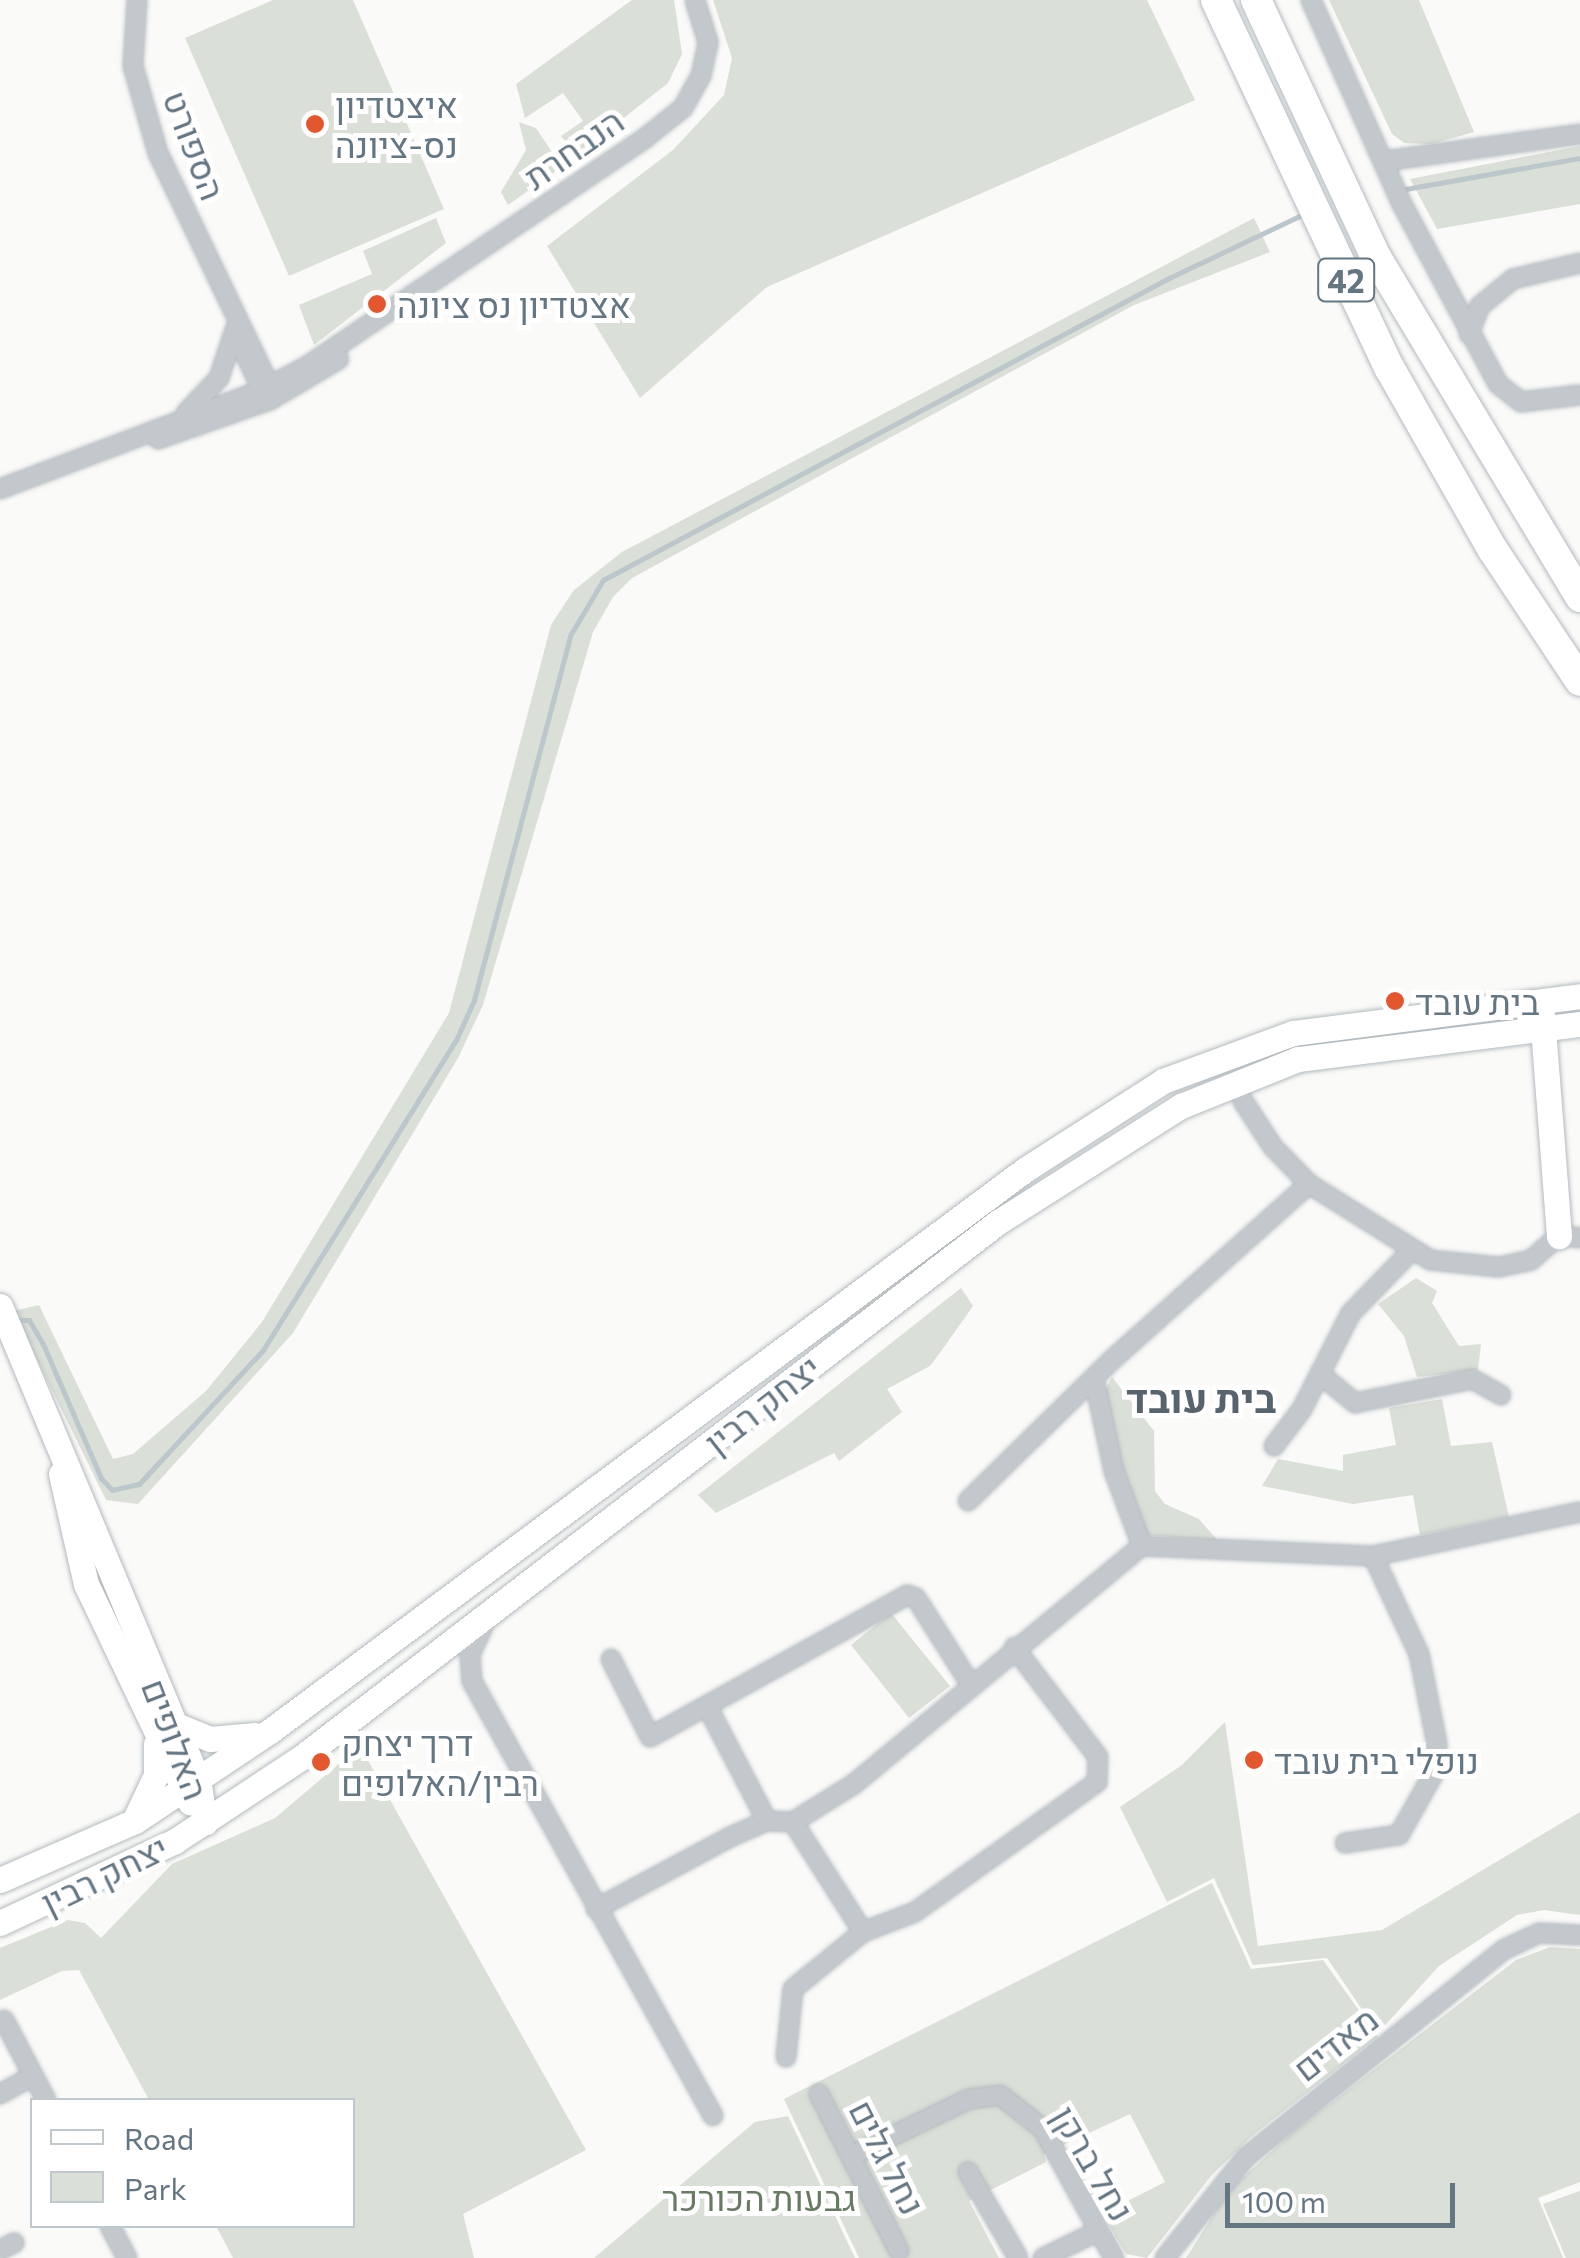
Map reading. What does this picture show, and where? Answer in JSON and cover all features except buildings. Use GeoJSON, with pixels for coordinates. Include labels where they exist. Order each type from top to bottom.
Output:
{"type":"FeatureCollection","features":[{"type":"Feature","properties":{"kind":"highway","name":"42"},"geometry":{"type":"LineString","coordinates":[[1216,0],[1390,369],[1494,550],[1580,681]]}},
{"type":"Feature","properties":{"kind":"highway","name":"42"},"geometry":{"type":"LineString","coordinates":[[1256,0],[1376,258],[1580,597]]}},
{"type":"Feature","properties":{"kind":"main road","name":"יצחק רבין"},"geometry":{"type":"LineString","coordinates":[[0,1880],[135,1821],[270,1731],[1026,1169],[1163,1081],[1293,1034],[1580,996]]}},
{"type":"Feature","properties":{"kind":"main road"},"geometry":{"type":"LineString","coordinates":[[1540,1000],[1569,1237]]}},
{"type":"Feature","properties":{"kind":"main road","name":"יצחק רבין"},"geometry":{"type":"LineString","coordinates":[[0,1923],[147,1856],[206,1822],[302,1757],[998,1222],[1181,1106],[1298,1059],[1580,1024]]}},
{"type":"Feature","properties":{"kind":"main road"},"geometry":{"type":"LineString","coordinates":[[1488,1035],[1529,1053],[1547,1072]]}},
{"type":"Feature","properties":{"kind":"main road","name":"האלופים"},"geometry":{"type":"LineString","coordinates":[[0,1306],[54,1430],[86,1584],[164,1731],[206,1822]]}},
{"type":"Feature","properties":{"kind":"main road"},"geometry":{"type":"LineString","coordinates":[[135,1821],[156,1775],[164,1731],[230,1741],[270,1731]]}},
{"type":"Feature","properties":{"kind":"street","name":"הספורט"},"geometry":{"type":"LineString","coordinates":[[137,0],[132,42],[138,90],[158,153],[228,305],[255,353],[266,393]]}},
{"type":"Feature","properties":{"kind":"street","name":"הנבחרת"},"geometry":{"type":"LineString","coordinates":[[0,489],[174,422],[318,375],[403,307],[683,108],[707,56],[695,0]]}},
{"type":"Feature","properties":{"kind":"street"},"geometry":{"type":"LineString","coordinates":[[1312,0],[1400,200],[1498,384],[1520,402],[1580,395]]}},
{"type":"Feature","properties":{"kind":"street"},"geometry":{"type":"LineString","coordinates":[[1384,161],[1580,134]]}},
{"type":"Feature","properties":{"kind":"street"},"geometry":{"type":"LineString","coordinates":[[1469,334],[1488,300],[1512,279],[1580,263]]}},
{"type":"Feature","properties":{"kind":"street"},"geometry":{"type":"LineString","coordinates":[[1447,292],[1463,300],[1488,300]]}},
{"type":"Feature","properties":{"kind":"street","name":"הספורט"},"geometry":{"type":"LineString","coordinates":[[228,305],[235,330],[266,393]]}},
{"type":"Feature","properties":{"kind":"street","name":"הנבחרת"},"geometry":{"type":"LineString","coordinates":[[104,449],[184,432],[266,393],[403,307]]}},
{"type":"Feature","properties":{"kind":"street"},"geometry":{"type":"LineString","coordinates":[[174,422],[219,378],[235,330]]}},
{"type":"Feature","properties":{"kind":"street"},"geometry":{"type":"LineString","coordinates":[[255,353],[285,367],[306,367]]}},
{"type":"Feature","properties":{"kind":"street"},"geometry":{"type":"LineString","coordinates":[[1243,1101],[1273,1147],[1309,1184],[1411,1252],[1456,1267],[1499,1267],[1531,1260],[1569,1237]]}},
{"type":"Feature","properties":{"kind":"street"},"geometry":{"type":"LineString","coordinates":[[968,1501],[1094,1378],[1309,1184]]}},
{"type":"Feature","properties":{"kind":"street"},"geometry":{"type":"LineString","coordinates":[[1274,1446],[1320,1374],[1351,1312],[1411,1252]]}},
{"type":"Feature","properties":{"kind":"street"},"geometry":{"type":"LineString","coordinates":[[1320,1374],[1355,1403],[1472,1378],[1501,1395]]}},
{"type":"Feature","properties":{"kind":"street"},"geometry":{"type":"LineString","coordinates":[[1094,1378],[1114,1471],[1142,1546]]}},
{"type":"Feature","properties":{"kind":"street"},"geometry":{"type":"LineString","coordinates":[[596,1909],[767,1821],[793,1822],[869,1773],[1014,1646],[1142,1546],[1373,1556],[1579,1516]]}},
{"type":"Feature","properties":{"kind":"street"},"geometry":{"type":"LineString","coordinates":[[1345,1843],[1399,1835],[1435,1770],[1437,1744],[1419,1654],[1373,1556]]}},
{"type":"Feature","properties":{"kind":"street"},"geometry":{"type":"LineString","coordinates":[[611,1659],[650,1737],[708,1708],[880,1604],[908,1595],[916,1598],[971,1685]]}},
{"type":"Feature","properties":{"kind":"street"},"geometry":{"type":"LineString","coordinates":[[493,1610],[472,1648],[470,1674],[713,2116]]}},
{"type":"Feature","properties":{"kind":"street"},"geometry":{"type":"LineString","coordinates":[[786,2058],[793,1990],[863,1932],[916,1912],[1097,1782],[1098,1756],[1014,1646]]}},
{"type":"Feature","properties":{"kind":"street"},"geometry":{"type":"LineString","coordinates":[[708,1708],[767,1821]]}},
{"type":"Feature","properties":{"kind":"street"},"geometry":{"type":"LineString","coordinates":[[793,1822],[863,1932]]}},
{"type":"Feature","properties":{"kind":"street","name":"מאדים"},"geometry":{"type":"LineString","coordinates":[[1164,2258],[1246,2158],[1505,1949],[1539,1933],[1580,1934]]}},
{"type":"Feature","properties":{"kind":"street"},"geometry":{"type":"LineString","coordinates":[[4,2020],[45,2098]]}},
{"type":"Feature","properties":{"kind":"street"},"geometry":{"type":"LineString","coordinates":[[0,2094],[34,2076]]}},
{"type":"Feature","properties":{"kind":"street","name":"נחל גלים"},"geometry":{"type":"LineString","coordinates":[[819,2094],[899,2250]]}},
{"type":"Feature","properties":{"kind":"street","name":"נחל ברקן"},"geometry":{"type":"LineString","coordinates":[[850,2156],[970,2099],[1000,2095],[1043,2129],[1096,2232],[1114,2258]]}},
{"type":"Feature","properties":{"kind":"street"},"geometry":{"type":"LineString","coordinates":[[968,2172],[1018,2258]]}},
{"type":"Feature","properties":{"kind":"street"},"geometry":{"type":"LineString","coordinates":[[111,2228],[127,2258]]}},
{"type":"Feature","properties":{"kind":"street"},"geometry":{"type":"LineString","coordinates":[[1043,2258],[1096,2232]]}},
{"type":"Feature","properties":{"kind":"green space","name":"איצטדיון נס-ציונה"},"geometry":{"type":"Polygon","coordinates":[[[273,0],[353,0],[444,209],[289,276],[185,38],[273,0]]]}},
{"type":"Feature","properties":{"kind":"green space"},"geometry":{"type":"Polygon","coordinates":[[[632,0],[674,0],[682,54],[668,83],[577,155],[561,136],[583,121],[563,93],[525,118],[516,84],[632,0]]]}},
{"type":"Feature","properties":{"kind":"green space"},"geometry":{"type":"Polygon","coordinates":[[[713,0],[1147,0],[1195,100],[767,287],[640,398],[547,246],[673,150],[724,95],[732,58],[713,0]]]}},
{"type":"Feature","properties":{"kind":"green space"},"geometry":{"type":"Polygon","coordinates":[[[1329,0],[1419,0],[1474,132],[1432,144],[1404,143],[1392,134],[1329,0]]]}},
{"type":"Feature","properties":{"kind":"green space"},"geometry":{"type":"Polygon","coordinates":[[[519,122],[536,128],[562,167],[508,205],[501,192],[526,150],[519,122]]]}},
{"type":"Feature","properties":{"kind":"green space"},"geometry":{"type":"Polygon","coordinates":[[[1580,146],[1580,204],[1437,229],[1410,179],[1580,146]]]}},
{"type":"Feature","properties":{"kind":"green space"},"geometry":{"type":"Polygon","coordinates":[[[436,218],[446,243],[314,345],[299,305],[372,274],[363,251],[436,218]]]}},
{"type":"Feature","properties":{"kind":"green space"},"geometry":{"type":"Polygon","coordinates":[[[1254,218],[1270,252],[1134,305],[632,578],[613,597],[593,632],[483,1005],[458,1058],[293,1333],[138,1504],[106,1500],[13,1311],[39,1305],[113,1459],[133,1454],[206,1391],[262,1322],[449,1013],[551,625],[574,590],[622,552],[1254,218]]]}},
{"type":"Feature","properties":{"kind":"green space"},"geometry":{"type":"Polygon","coordinates":[[[1416,1278],[1437,1291],[1432,1303],[1459,1346],[1481,1344],[1478,1370],[1417,1377],[1404,1336],[1378,1304],[1416,1278]]]}},
{"type":"Feature","properties":{"kind":"green space"},"geometry":{"type":"Polygon","coordinates":[[[961,1288],[973,1306],[942,1350],[930,1366],[887,1389],[902,1412],[839,1461],[834,1453],[716,1513],[698,1495],[961,1288]]]}},
{"type":"Feature","properties":{"kind":"green space"},"geometry":{"type":"Polygon","coordinates":[[[1112,1377],[1154,1431],[1155,1491],[1165,1504],[1199,1519],[1218,1541],[1147,1535],[1125,1484],[1102,1396],[1112,1377]]]}},
{"type":"Feature","properties":{"kind":"green space"},"geometry":{"type":"Polygon","coordinates":[[[1442,1399],[1451,1446],[1492,1442],[1509,1517],[1420,1535],[1413,1495],[1353,1504],[1262,1486],[1278,1459],[1343,1471],[1343,1455],[1396,1445],[1389,1408],[1442,1399]]]}},
{"type":"Feature","properties":{"kind":"green space"},"geometry":{"type":"Polygon","coordinates":[[[891,1613],[950,1686],[909,1718],[851,1645],[891,1613]]]}},
{"type":"Feature","properties":{"kind":"green space"},"geometry":{"type":"Polygon","coordinates":[[[1225,1722],[1258,1946],[1382,1930],[1580,1812],[1580,1915],[1544,1910],[1517,1915],[1439,1966],[1378,2033],[1327,1958],[1253,1965],[1214,1878],[1167,1902],[1120,1807],[1182,1765],[1225,1722]]]}},
{"type":"Feature","properties":{"kind":"green space"},"geometry":{"type":"Polygon","coordinates":[[[360,1746],[586,2150],[463,2214],[474,2258],[233,2258],[217,2228],[355,2228],[355,2098],[148,2098],[79,1970],[62,1971],[0,2000],[0,1948],[68,1920],[85,1923],[101,1938],[172,1864],[275,1818],[360,1746]]]}},
{"type":"Feature","properties":{"kind":"green space"},"geometry":{"type":"Polygon","coordinates":[[[1212,1883],[1251,1969],[1323,1960],[1378,2037],[1252,2136],[1211,2176],[1147,2258],[1126,2254],[1102,2214],[1165,2182],[1130,2114],[1044,2154],[1046,2162],[969,2201],[999,2258],[859,2258],[784,2099],[1212,1883]]]}},
{"type":"Feature","properties":{"kind":"green space"},"geometry":{"type":"Polygon","coordinates":[[[1550,1947],[1580,1949],[1580,2182],[1538,2198],[1563,2258],[1186,2258],[1229,2190],[1292,2133],[1516,1960],[1550,1947]]]}},
{"type":"Feature","properties":{"kind":"green space","name":"גבעות הכורכר"},"geometry":{"type":"Polygon","coordinates":[[[788,2116],[855,2258],[594,2258],[755,2122],[788,2116]]]}},
{"type":"Feature","properties":{"kind":"green space"},"geometry":{"type":"Polygon","coordinates":[[[1580,2191],[1580,2258],[1566,2258],[1543,2204],[1580,2191]]]}},
{"type":"Feature","properties":{"kind":"waterway"},"geometry":{"type":"LineString","coordinates":[[1400,190],[1580,158]]}},
{"type":"Feature","properties":{"kind":"waterway"},"geometry":{"type":"LineString","coordinates":[[16,1320],[29,1320],[43,1344],[101,1478],[112,1490],[139,1484],[263,1350],[457,1038],[474,1000],[571,634],[603,580],[1169,278],[1304,214]]}},
{"type":"Feature","properties":{"kind":"place","name":"איצטדיון נס-ציונה"},"geometry":{"type":"Point","coordinates":[315,124]}},
{"type":"Feature","properties":{"kind":"place","name":"אצטדיון נס ציונה"},"geometry":{"type":"Point","coordinates":[377,304]}},
{"type":"Feature","properties":{"kind":"place","name":"בית עובד"},"geometry":{"type":"Point","coordinates":[1395,1001]}},
{"type":"Feature","properties":{"kind":"place","name":"נופלי בית עובד"},"geometry":{"type":"Point","coordinates":[1254,1760]}},
{"type":"Feature","properties":{"kind":"place","name":"דרך יצחק רבין/האלופים"},"geometry":{"type":"Point","coordinates":[321,1762]}},
{"type":"Feature","properties":{"kind":"district","name":"בית עובד"},"geometry":{"type":"Point","coordinates":[1201,1397]}}]}
